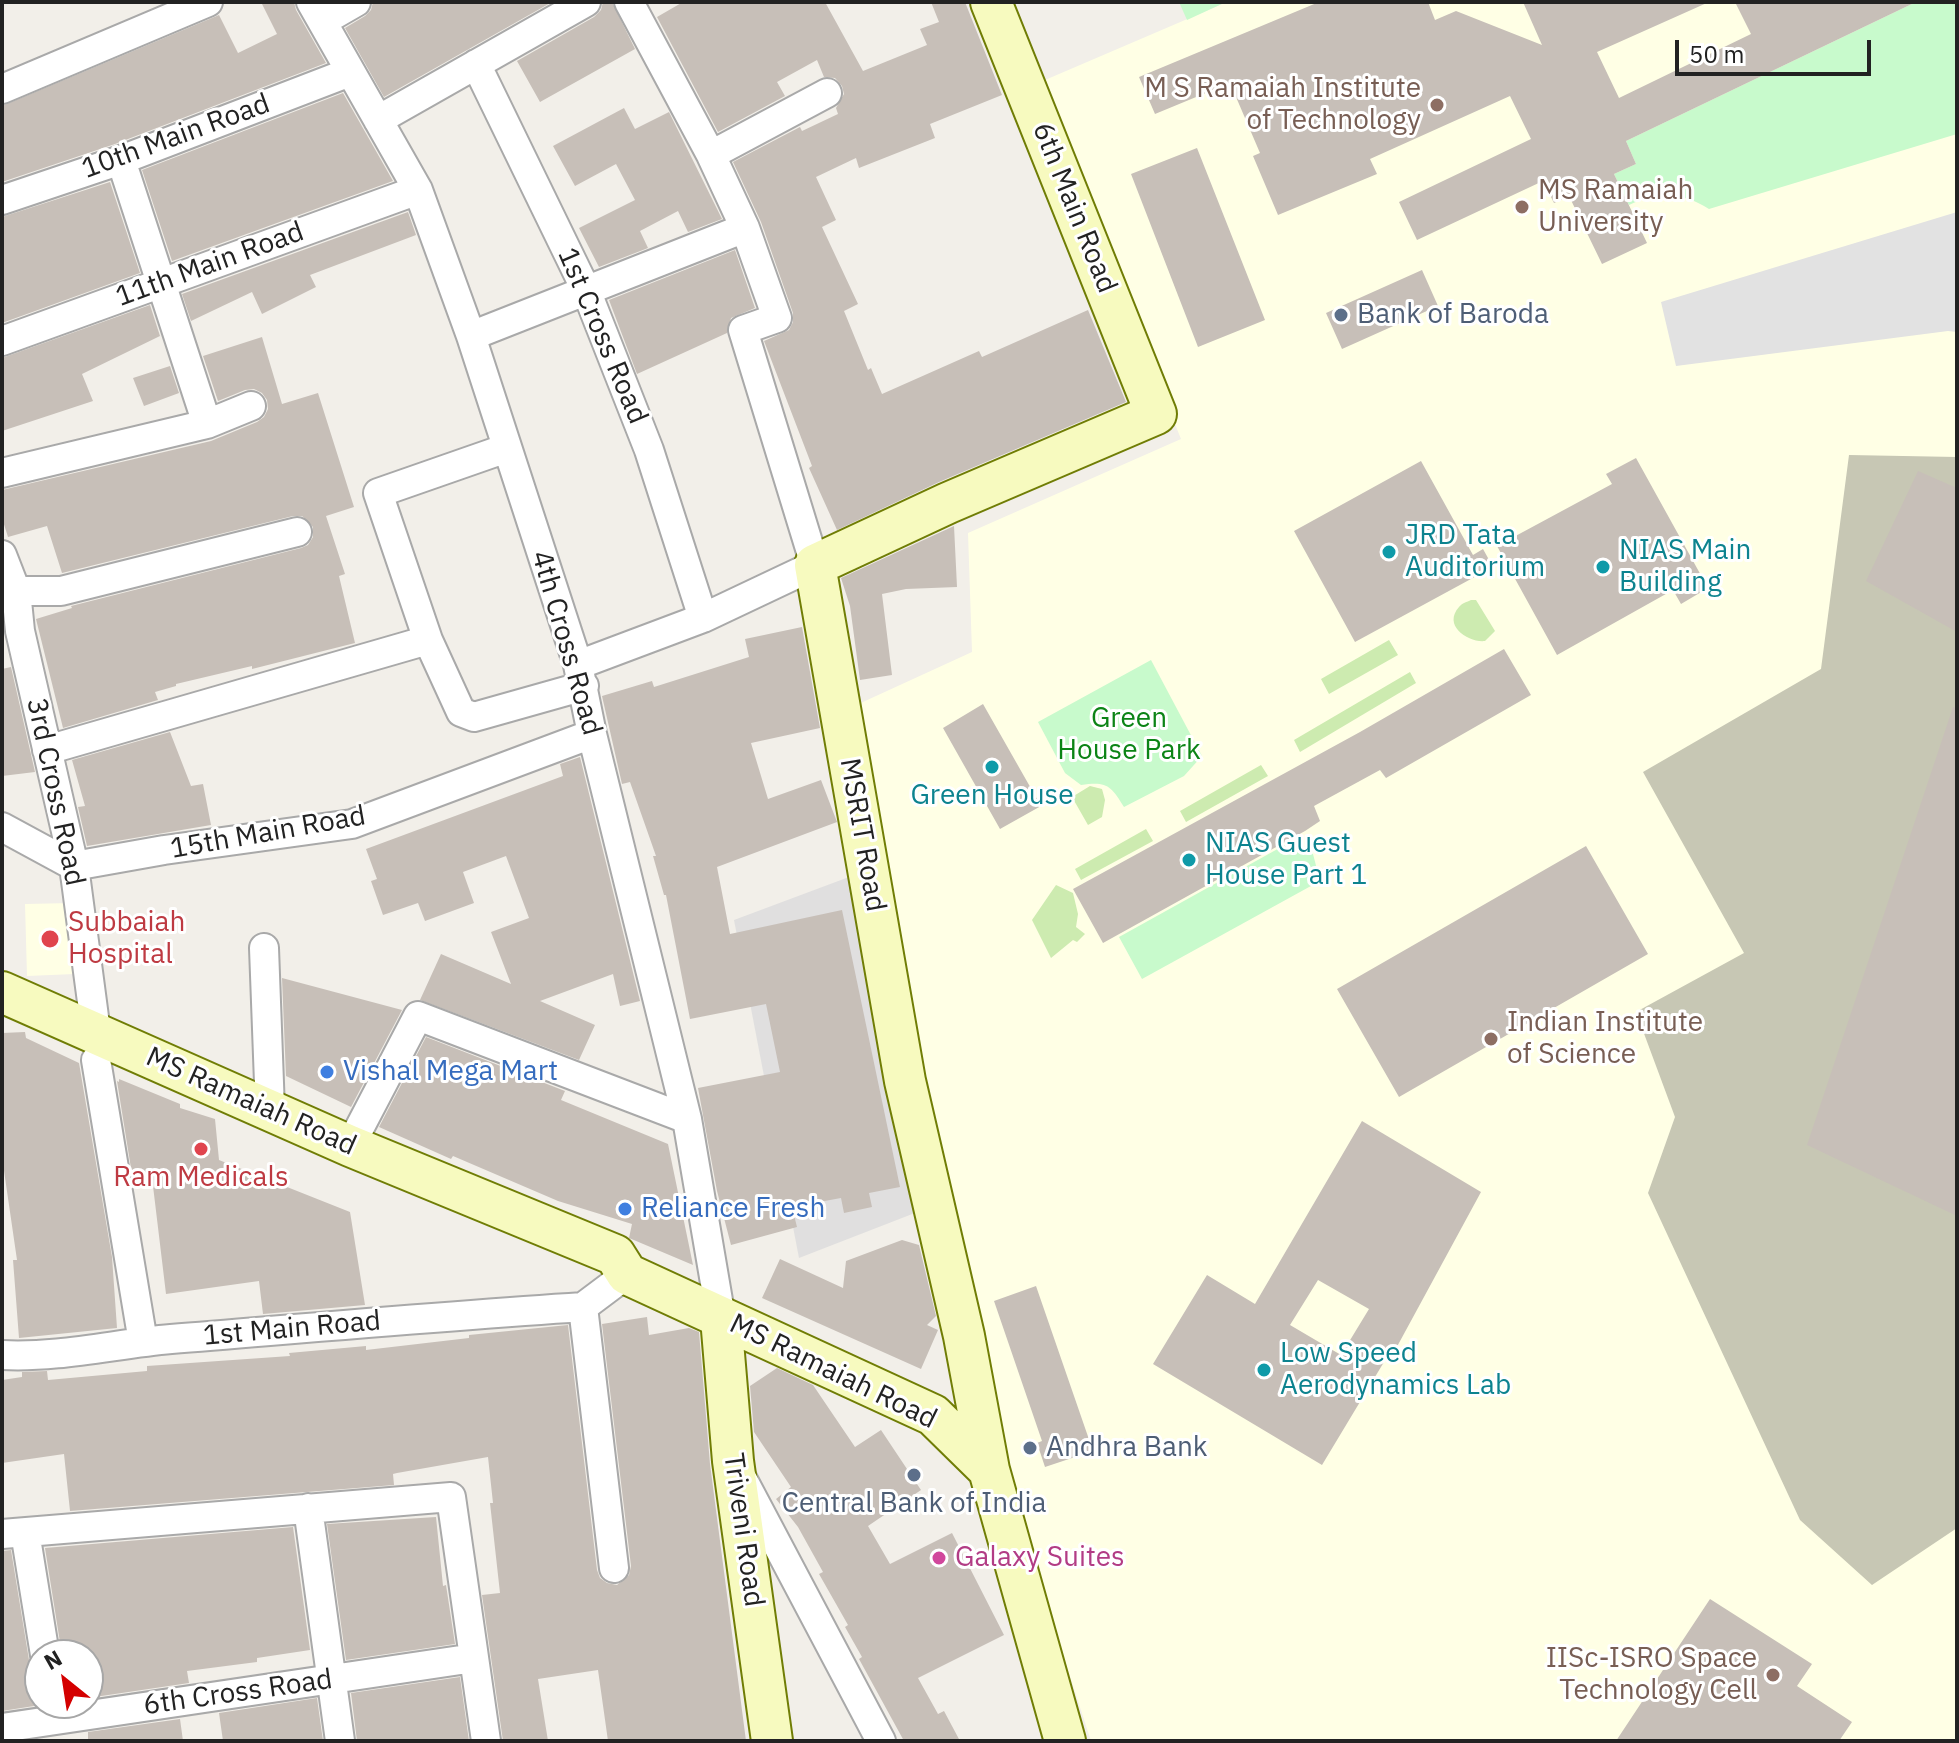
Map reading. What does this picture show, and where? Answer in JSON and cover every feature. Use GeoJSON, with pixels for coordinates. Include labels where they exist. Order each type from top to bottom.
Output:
{"type":"FeatureCollection","features":[{"type":"Feature","properties":{"kind":"street"},"geometry":{"type":"LineString","coordinates":[[2,89],[208,2]]}},
{"type":"Feature","properties":{"kind":"street"},"geometry":{"type":"LineString","coordinates":[[317,12],[356,2]]}},
{"type":"Feature","properties":{"kind":"street"},"geometry":{"type":"LineString","coordinates":[[378,120],[586,2]]}},
{"type":"Feature","properties":{"kind":"street"},"geometry":{"type":"LineString","coordinates":[[507,448],[378,493],[428,640],[461,712],[474,717],[581,675],[815,565],[743,330],[777,318],[745,228],[711,155],[629,2]]}},
{"type":"Feature","properties":{"kind":"street","name":"6th Main Road"},"geometry":{"type":"LineString","coordinates":[[815,565],[948,503],[1156,414],[991,2]]}},
{"type":"Feature","properties":{"kind":"street","name":"4th Cross Road"},"geometry":{"type":"LineString","coordinates":[[317,12],[418,190],[471,336],[581,675],[592,734],[687,1119],[721,1318]]}},
{"type":"Feature","properties":{"kind":"street","name":"1st Cross Road"},"geometry":{"type":"LineString","coordinates":[[476,64],[586,290],[659,478],[703,618]]}},
{"type":"Feature","properties":{"kind":"street","name":"10th Main Road"},"geometry":{"type":"LineString","coordinates":[[2,200],[121,160],[350,72]]}},
{"type":"Feature","properties":{"kind":"street"},"geometry":{"type":"LineString","coordinates":[[711,155],[827,93]]}},
{"type":"Feature","properties":{"kind":"street"},"geometry":{"type":"LineString","coordinates":[[121,160],[207,424]]}},
{"type":"Feature","properties":{"kind":"street","name":"11th Main Road"},"geometry":{"type":"LineString","coordinates":[[2,341],[418,190]]}},
{"type":"Feature","properties":{"kind":"street"},"geometry":{"type":"LineString","coordinates":[[471,336],[745,228]]}},
{"type":"Feature","properties":{"kind":"street"},"geometry":{"type":"LineString","coordinates":[[2,473],[207,424],[251,406]]}},
{"type":"Feature","properties":{"kind":"street"},"geometry":{"type":"LineString","coordinates":[[16,591],[61,591],[297,532]]}},
{"type":"Feature","properties":{"kind":"street","name":"3rd Cross Road"},"geometry":{"type":"LineString","coordinates":[[2,555],[16,591],[13,656],[47,750],[74,866],[96,1046],[143,1342]]}},
{"type":"Feature","properties":{"kind":"street","name":"MSRIT Road"},"geometry":{"type":"LineString","coordinates":[[815,565],[905,1081],[968,1361],[989,1470]]}},
{"type":"Feature","properties":{"kind":"street"},"geometry":{"type":"LineString","coordinates":[[47,750],[428,640]]}},
{"type":"Feature","properties":{"kind":"street","name":"15th Main Road"},"geometry":{"type":"LineString","coordinates":[[74,866],[352,824],[592,734]]}},
{"type":"Feature","properties":{"kind":"street"},"geometry":{"type":"LineString","coordinates":[[2,827],[74,866]]}},
{"type":"Feature","properties":{"kind":"street"},"geometry":{"type":"LineString","coordinates":[[264,948],[270,1110]]}},
{"type":"Feature","properties":{"kind":"street","name":"MS Ramaiah Road"},"geometry":{"type":"LineString","coordinates":[[2,992],[96,1046],[326,1163],[601,1280],[627,1274]]}},
{"type":"Feature","properties":{"kind":"street"},"geometry":{"type":"LineString","coordinates":[[350,1146],[418,1016],[687,1119]]}},
{"type":"Feature","properties":{"kind":"street","name":"MS Ramaiah Road"},"geometry":{"type":"LineString","coordinates":[[2,1019],[96,1046],[270,1110],[615,1255],[627,1274],[933,1415],[989,1470],[1065,1741]]}},
{"type":"Feature","properties":{"kind":"street"},"geometry":{"type":"LineString","coordinates":[[614,1568],[583,1307],[627,1274]]}},
{"type":"Feature","properties":{"kind":"street","name":"1st Main Road"},"geometry":{"type":"LineString","coordinates":[[2,1355],[28,1357],[143,1342],[583,1307]]}},
{"type":"Feature","properties":{"kind":"street","name":"Triveni Road"},"geometry":{"type":"LineString","coordinates":[[721,1318],[733,1461],[772,1741]]}},
{"type":"Feature","properties":{"kind":"street"},"geometry":{"type":"LineString","coordinates":[[933,1415],[968,1361]]}},
{"type":"Feature","properties":{"kind":"street"},"geometry":{"type":"LineString","coordinates":[[733,1461],[881,1741]]}},
{"type":"Feature","properties":{"kind":"street"},"geometry":{"type":"LineString","coordinates":[[41,1639],[14,1533],[451,1497],[486,1741]]}},
{"type":"Feature","properties":{"kind":"street"},"geometry":{"type":"LineString","coordinates":[[308,1508],[340,1741]]}},
{"type":"Feature","properties":{"kind":"street","name":"6th Cross Road"},"geometry":{"type":"LineString","coordinates":[[2,1728],[474,1658]]}},
{"type":"Feature","properties":{"kind":"shaded area"},"geometry":{"type":"Polygon","coordinates":[[[1227,2],[1957,2],[1957,1741],[1091,1741],[1009,1489],[977,1351],[852,707],[972,652],[968,533],[1181,439],[1038,83],[1227,2]]]}},
{"type":"Feature","properties":{"kind":"shaded area"},"geometry":{"type":"Polygon","coordinates":[[[1957,212],[1957,332],[1676,366],[1661,302],[1957,212]]]}},
{"type":"Feature","properties":{"kind":"shaded area"},"geometry":{"type":"Polygon","coordinates":[[[1849,455],[1957,457],[1957,1528],[1872,1585],[1800,1520],[1648,1193],[1675,1117],[1636,1012],[1744,953],[1643,772],[1821,669],[1849,455]]]}},
{"type":"Feature","properties":{"kind":"shaded area"},"geometry":{"type":"Polygon","coordinates":[[[849,877],[920,1211],[799,1258],[734,920],[849,877]]]}},
{"type":"Feature","properties":{"kind":"shaded area","name":"Subbaiah Hospital"},"geometry":{"type":"Polygon","coordinates":[[[73,903],[75,974],[27,976],[25,904],[73,903]]]}},
{"type":"Feature","properties":{"kind":"green space"},"geometry":{"type":"Polygon","coordinates":[[[1179,2],[1226,2],[1187,20],[1179,2]]]}},
{"type":"Feature","properties":{"kind":"green space"},"geometry":{"type":"Polygon","coordinates":[[[1916,2],[1957,2],[1957,134],[1709,209],[1689,199],[1670,195],[1650,197],[1629,205],[1614,174],[1636,164],[1626,141],[1916,2]]]}},
{"type":"Feature","properties":{"kind":"green space"},"geometry":{"type":"Polygon","coordinates":[[[1476,600],[1495,631],[1485,641],[1465,636],[1456,627],[1455,614],[1460,606],[1476,600]]]}},
{"type":"Feature","properties":{"kind":"green space"},"geometry":{"type":"Polygon","coordinates":[[[1389,640],[1398,655],[1329,694],[1321,679],[1389,640]]]}},
{"type":"Feature","properties":{"kind":"green space","name":"Green House Park"},"geometry":{"type":"Polygon","coordinates":[[[1151,660],[1202,756],[1184,776],[1124,807],[1107,786],[1081,785],[1065,773],[1038,722],[1151,660]]]}},
{"type":"Feature","properties":{"kind":"green space"},"geometry":{"type":"Polygon","coordinates":[[[1410,672],[1416,683],[1300,752],[1294,740],[1410,672]]]}},
{"type":"Feature","properties":{"kind":"green space"},"geometry":{"type":"Polygon","coordinates":[[[1261,765],[1268,776],[1186,822],[1180,811],[1261,765]]]}},
{"type":"Feature","properties":{"kind":"green space"},"geometry":{"type":"Polygon","coordinates":[[[1090,786],[1102,789],[1105,800],[1102,817],[1088,825],[1072,797],[1090,786]]]}},
{"type":"Feature","properties":{"kind":"green space"},"geometry":{"type":"Polygon","coordinates":[[[1146,829],[1153,841],[1081,880],[1075,869],[1146,829]]]}},
{"type":"Feature","properties":{"kind":"green space"},"geometry":{"type":"Polygon","coordinates":[[[1292,841],[1313,854],[1320,881],[1142,979],[1119,937],[1292,841]]]}},
{"type":"Feature","properties":{"kind":"green space"},"geometry":{"type":"Polygon","coordinates":[[[1056,885],[1073,893],[1078,914],[1076,927],[1085,934],[1051,958],[1032,920],[1056,885]]]}},
{"type":"Feature","properties":{"kind":"building"},"geometry":{"type":"Polygon","coordinates":[[[261,2],[294,2],[326,63],[115,144],[2,182],[2,106],[219,15],[238,53],[277,34],[261,2]]]}},
{"type":"Feature","properties":{"kind":"building"},"geometry":{"type":"Polygon","coordinates":[[[373,2],[552,2],[384,97],[345,28],[365,16],[373,2]]]}},
{"type":"Feature","properties":{"kind":"building"},"geometry":{"type":"Polygon","coordinates":[[[603,2],[612,2],[635,49],[540,102],[517,61],[594,17],[601,10],[603,2]]]}},
{"type":"Feature","properties":{"kind":"building"},"geometry":{"type":"Polygon","coordinates":[[[683,2],[825,2],[863,71],[927,45],[920,29],[939,22],[931,2],[965,2],[1002,95],[930,124],[935,138],[859,168],[856,158],[816,177],[836,220],[822,227],[858,304],[844,311],[868,370],[871,368],[882,394],[979,351],[982,357],[1088,310],[1126,402],[939,482],[837,530],[809,468],[812,466],[764,341],[789,330],[793,313],[761,222],[733,162],[800,127],[802,131],[838,114],[836,108],[844,94],[842,86],[835,78],[824,77],[817,60],[777,82],[785,96],[718,132],[657,17],[683,2]]]}},
{"type":"Feature","properties":{"kind":"building"},"geometry":{"type":"Polygon","coordinates":[[[1319,2],[1428,2],[1435,20],[1456,11],[1542,45],[1523,2],[1709,2],[1597,52],[1619,98],[1751,34],[1735,2],[1916,2],[1626,141],[1636,164],[1614,174],[1647,243],[1602,264],[1569,196],[1554,203],[1543,181],[1417,240],[1399,202],[1531,139],[1510,96],[1370,159],[1377,174],[1278,215],[1253,156],[1260,153],[1230,83],[1155,114],[1139,77],[1319,2]]]}},
{"type":"Feature","properties":{"kind":"building"},"geometry":{"type":"Polygon","coordinates":[[[343,93],[393,181],[172,261],[142,170],[343,93]]]}},
{"type":"Feature","properties":{"kind":"building"},"geometry":{"type":"Polygon","coordinates":[[[624,108],[635,129],[669,112],[722,219],[688,232],[678,211],[640,231],[648,248],[599,267],[579,228],[635,200],[616,164],[575,186],[553,146],[624,108]]]}},
{"type":"Feature","properties":{"kind":"building"},"geometry":{"type":"Polygon","coordinates":[[[1197,148],[1265,320],[1198,347],[1131,174],[1197,148]]]}},
{"type":"Feature","properties":{"kind":"building"},"geometry":{"type":"Polygon","coordinates":[[[110,182],[140,273],[2,323],[2,217],[110,182]]]}},
{"type":"Feature","properties":{"kind":"building"},"geometry":{"type":"Polygon","coordinates":[[[408,212],[416,235],[310,275],[316,287],[262,314],[252,292],[191,321],[182,294],[408,212]]]}},
{"type":"Feature","properties":{"kind":"building"},"geometry":{"type":"Polygon","coordinates":[[[735,250],[755,308],[731,318],[727,333],[637,374],[609,300],[735,250]]]}},
{"type":"Feature","properties":{"kind":"building"},"geometry":{"type":"Polygon","coordinates":[[[1422,270],[1438,306],[1342,349],[1326,313],[1422,270]]]}},
{"type":"Feature","properties":{"kind":"building"},"geometry":{"type":"Polygon","coordinates":[[[150,305],[160,336],[82,374],[93,401],[2,431],[2,358],[150,305]]]}},
{"type":"Feature","properties":{"kind":"building"},"geometry":{"type":"Polygon","coordinates":[[[262,337],[282,404],[318,393],[354,507],[326,516],[345,574],[339,576],[355,643],[176,684],[155,692],[158,700],[63,728],[36,619],[71,606],[301,548],[308,545],[313,537],[313,527],[302,516],[293,516],[62,573],[47,526],[8,537],[2,518],[2,490],[211,441],[257,422],[268,409],[262,393],[254,389],[245,390],[218,401],[203,356],[262,337]]]}},
{"type":"Feature","properties":{"kind":"building"},"geometry":{"type":"Polygon","coordinates":[[[170,366],[179,393],[144,406],[133,378],[170,366]]]}},
{"type":"Feature","properties":{"kind":"building","name":"NIAS Main Building"},"geometry":{"type":"Polygon","coordinates":[[[1636,458],[1708,588],[1681,604],[1673,590],[1557,655],[1497,546],[1612,484],[1606,474],[1636,458]]]}},
{"type":"Feature","properties":{"kind":"building","name":"JRD Tata Auditorium"},"geometry":{"type":"Polygon","coordinates":[[[1421,461],[1473,555],[1483,549],[1493,567],[1355,642],[1294,531],[1421,461]]]}},
{"type":"Feature","properties":{"kind":"building"},"geometry":{"type":"Polygon","coordinates":[[[1918,471],[1957,488],[1957,632],[1866,581],[1918,471]]]}},
{"type":"Feature","properties":{"kind":"building"},"geometry":{"type":"Polygon","coordinates":[[[954,526],[957,587],[906,589],[882,594],[892,675],[860,680],[850,606],[841,578],[954,526]]]}},
{"type":"Feature","properties":{"kind":"building"},"geometry":{"type":"Polygon","coordinates":[[[802,627],[820,728],[751,743],[768,799],[821,780],[837,822],[717,867],[730,934],[842,910],[900,1187],[869,1193],[872,1207],[844,1213],[841,1198],[792,1207],[797,1227],[731,1245],[717,1191],[698,1088],[780,1072],[766,1004],[690,1019],[666,895],[653,856],[656,856],[630,782],[622,784],[602,696],[652,681],[654,687],[749,657],[745,639],[802,627]]]}},
{"type":"Feature","properties":{"kind":"building"},"geometry":{"type":"Polygon","coordinates":[[[1504,649],[1531,695],[1386,778],[1380,770],[1314,806],[1320,821],[1305,831],[1103,943],[1073,889],[1360,732],[1504,649]]]}},
{"type":"Feature","properties":{"kind":"building"},"geometry":{"type":"Polygon","coordinates":[[[11,667],[35,772],[2,776],[2,669],[11,667]]]}},
{"type":"Feature","properties":{"kind":"building","name":"Green House"},"geometry":{"type":"Polygon","coordinates":[[[983,704],[1041,806],[1000,829],[943,728],[983,704]]]}},
{"type":"Feature","properties":{"kind":"building"},"geometry":{"type":"Polygon","coordinates":[[[1953,707],[1957,708],[1957,1216],[1807,1145],[1953,707]]]}},
{"type":"Feature","properties":{"kind":"building"},"geometry":{"type":"Polygon","coordinates":[[[170,732],[191,786],[203,784],[211,825],[87,846],[78,807],[85,806],[72,760],[170,732]]]}},
{"type":"Feature","properties":{"kind":"building"},"geometry":{"type":"Polygon","coordinates":[[[580,757],[640,1001],[620,1006],[613,974],[540,1001],[595,1025],[579,1060],[420,1000],[441,954],[511,984],[491,932],[529,918],[506,856],[463,872],[474,903],[425,921],[418,903],[383,915],[371,881],[377,879],[366,849],[563,776],[560,764],[580,757]]]}},
{"type":"Feature","properties":{"kind":"building"},"geometry":{"type":"Polygon","coordinates":[[[1586,846],[1648,954],[1399,1097],[1337,989],[1586,846]]]}},
{"type":"Feature","properties":{"kind":"building"},"geometry":{"type":"Polygon","coordinates":[[[282,978],[402,1010],[351,1107],[286,1076],[282,978]]]}},
{"type":"Feature","properties":{"kind":"building"},"geometry":{"type":"Polygon","coordinates":[[[25,1032],[26,1038],[79,1063],[112,1257],[117,1328],[19,1338],[13,1260],[17,1260],[2,1157],[2,1033],[25,1032]]]}},
{"type":"Feature","properties":{"kind":"building"},"geometry":{"type":"Polygon","coordinates":[[[426,1037],[565,1091],[561,1100],[668,1144],[693,1265],[629,1238],[632,1224],[558,1201],[379,1127],[426,1037]]]}},
{"type":"Feature","properties":{"kind":"building"},"geometry":{"type":"Polygon","coordinates":[[[119,1079],[180,1104],[180,1108],[215,1119],[219,1160],[350,1212],[365,1305],[263,1314],[259,1281],[166,1294],[153,1186],[134,1187],[119,1079]]]}},
{"type":"Feature","properties":{"kind":"building"},"geometry":{"type":"Polygon","coordinates":[[[1362,1121],[1481,1192],[1393,1354],[1390,1352],[1322,1465],[1153,1364],[1207,1275],[1255,1304],[1362,1121]],[[1318,1280],[1290,1325],[1341,1355],[1369,1309],[1318,1280]]]}},
{"type":"Feature","properties":{"kind":"building"},"geometry":{"type":"Polygon","coordinates":[[[902,1240],[919,1245],[936,1316],[927,1325],[938,1330],[921,1369],[762,1298],[780,1259],[843,1288],[846,1261],[902,1240]]]}},
{"type":"Feature","properties":{"kind":"building"},"geometry":{"type":"Polygon","coordinates":[[[1036,1286],[1093,1451],[1045,1467],[1037,1443],[1042,1441],[994,1301],[1036,1286]]]}},
{"type":"Feature","properties":{"kind":"building"},"geometry":{"type":"Polygon","coordinates":[[[647,1317],[649,1335],[689,1328],[699,1332],[710,1464],[746,1741],[608,1741],[598,1670],[538,1679],[548,1741],[503,1741],[482,1595],[500,1593],[488,1457],[393,1474],[394,1485],[70,1511],[64,1454],[2,1463],[2,1380],[22,1377],[22,1372],[47,1371],[48,1380],[147,1371],[147,1366],[290,1356],[289,1353],[366,1346],[366,1350],[568,1325],[597,1570],[600,1578],[617,1585],[629,1575],[631,1566],[602,1324],[647,1317]]]}},
{"type":"Feature","properties":{"kind":"building"},"geometry":{"type":"Polygon","coordinates":[[[777,1368],[813,1385],[855,1447],[881,1430],[921,1490],[868,1526],[890,1564],[952,1533],[1004,1635],[918,1678],[938,1714],[944,1711],[960,1741],[904,1741],[859,1659],[862,1657],[845,1627],[848,1625],[819,1574],[823,1572],[798,1527],[776,1499],[791,1487],[754,1432],[750,1386],[777,1368]]]}},
{"type":"Feature","properties":{"kind":"building"},"geometry":{"type":"Polygon","coordinates":[[[436,1517],[443,1586],[446,1585],[455,1644],[346,1660],[327,1524],[436,1517]]]}},
{"type":"Feature","properties":{"kind":"building"},"geometry":{"type":"Polygon","coordinates":[[[293,1527],[310,1650],[257,1658],[257,1662],[187,1671],[189,1683],[104,1696],[104,1639],[59,1639],[45,1548],[293,1527]]]}},
{"type":"Feature","properties":{"kind":"building"},"geometry":{"type":"Polygon","coordinates":[[[11,1550],[26,1639],[24,1708],[2,1711],[2,1551],[11,1550]]]}},
{"type":"Feature","properties":{"kind":"building"},"geometry":{"type":"Polygon","coordinates":[[[1710,1599],[1812,1664],[1797,1686],[1852,1722],[1839,1741],[1616,1741],[1710,1599]]]}},
{"type":"Feature","properties":{"kind":"building"},"geometry":{"type":"Polygon","coordinates":[[[460,1677],[469,1741],[357,1741],[351,1693],[460,1677]]]}},
{"type":"Feature","properties":{"kind":"building"},"geometry":{"type":"Polygon","coordinates":[[[317,1698],[323,1741],[223,1741],[219,1713],[317,1698]]]}},
{"type":"Feature","properties":{"kind":"building"},"geometry":{"type":"Polygon","coordinates":[[[180,1719],[183,1741],[88,1741],[88,1732],[180,1719]]]}},
{"type":"Feature","properties":{"kind":"place","name":"M S Ramaiah Institute of Technology"},"geometry":{"type":"Point","coordinates":[1437,105]}},
{"type":"Feature","properties":{"kind":"place","name":"MS Ramaiah University"},"geometry":{"type":"Point","coordinates":[1522,207]}},
{"type":"Feature","properties":{"kind":"place","name":"Bank of Baroda"},"geometry":{"type":"Point","coordinates":[1341,315]}},
{"type":"Feature","properties":{"kind":"place","name":"JRD Tata Auditorium"},"geometry":{"type":"Point","coordinates":[1389,552]}},
{"type":"Feature","properties":{"kind":"place","name":"NIAS Main Building"},"geometry":{"type":"Point","coordinates":[1603,567]}},
{"type":"Feature","properties":{"kind":"place","name":"Green House"},"geometry":{"type":"Point","coordinates":[992,767]}},
{"type":"Feature","properties":{"kind":"place","name":"NIAS Guest House Part 1"},"geometry":{"type":"Point","coordinates":[1189,860]}},
{"type":"Feature","properties":{"kind":"place","name":"Subbaiah Hospital"},"geometry":{"type":"Point","coordinates":[50,939]}},
{"type":"Feature","properties":{"kind":"place","name":"Indian Institute of Science"},"geometry":{"type":"Point","coordinates":[1491,1039]}},
{"type":"Feature","properties":{"kind":"place","name":"Vishal Mega Mart"},"geometry":{"type":"Point","coordinates":[327,1072]}},
{"type":"Feature","properties":{"kind":"place","name":"Ram Medicals"},"geometry":{"type":"Point","coordinates":[201,1149]}},
{"type":"Feature","properties":{"kind":"place","name":"Reliance Fresh"},"geometry":{"type":"Point","coordinates":[625,1209]}},
{"type":"Feature","properties":{"kind":"place","name":"Low Speed Aerodynamics Lab"},"geometry":{"type":"Point","coordinates":[1264,1370]}},
{"type":"Feature","properties":{"kind":"place","name":"Andhra Bank"},"geometry":{"type":"Point","coordinates":[1030,1448]}},
{"type":"Feature","properties":{"kind":"place","name":"Central Bank of India"},"geometry":{"type":"Point","coordinates":[914,1475]}},
{"type":"Feature","properties":{"kind":"place","name":"Galaxy Suites"},"geometry":{"type":"Point","coordinates":[939,1558]}},
{"type":"Feature","properties":{"kind":"place","name":"IISc-ISRO Space Technology Cell"},"geometry":{"type":"Point","coordinates":[1773,1675]}}]}
